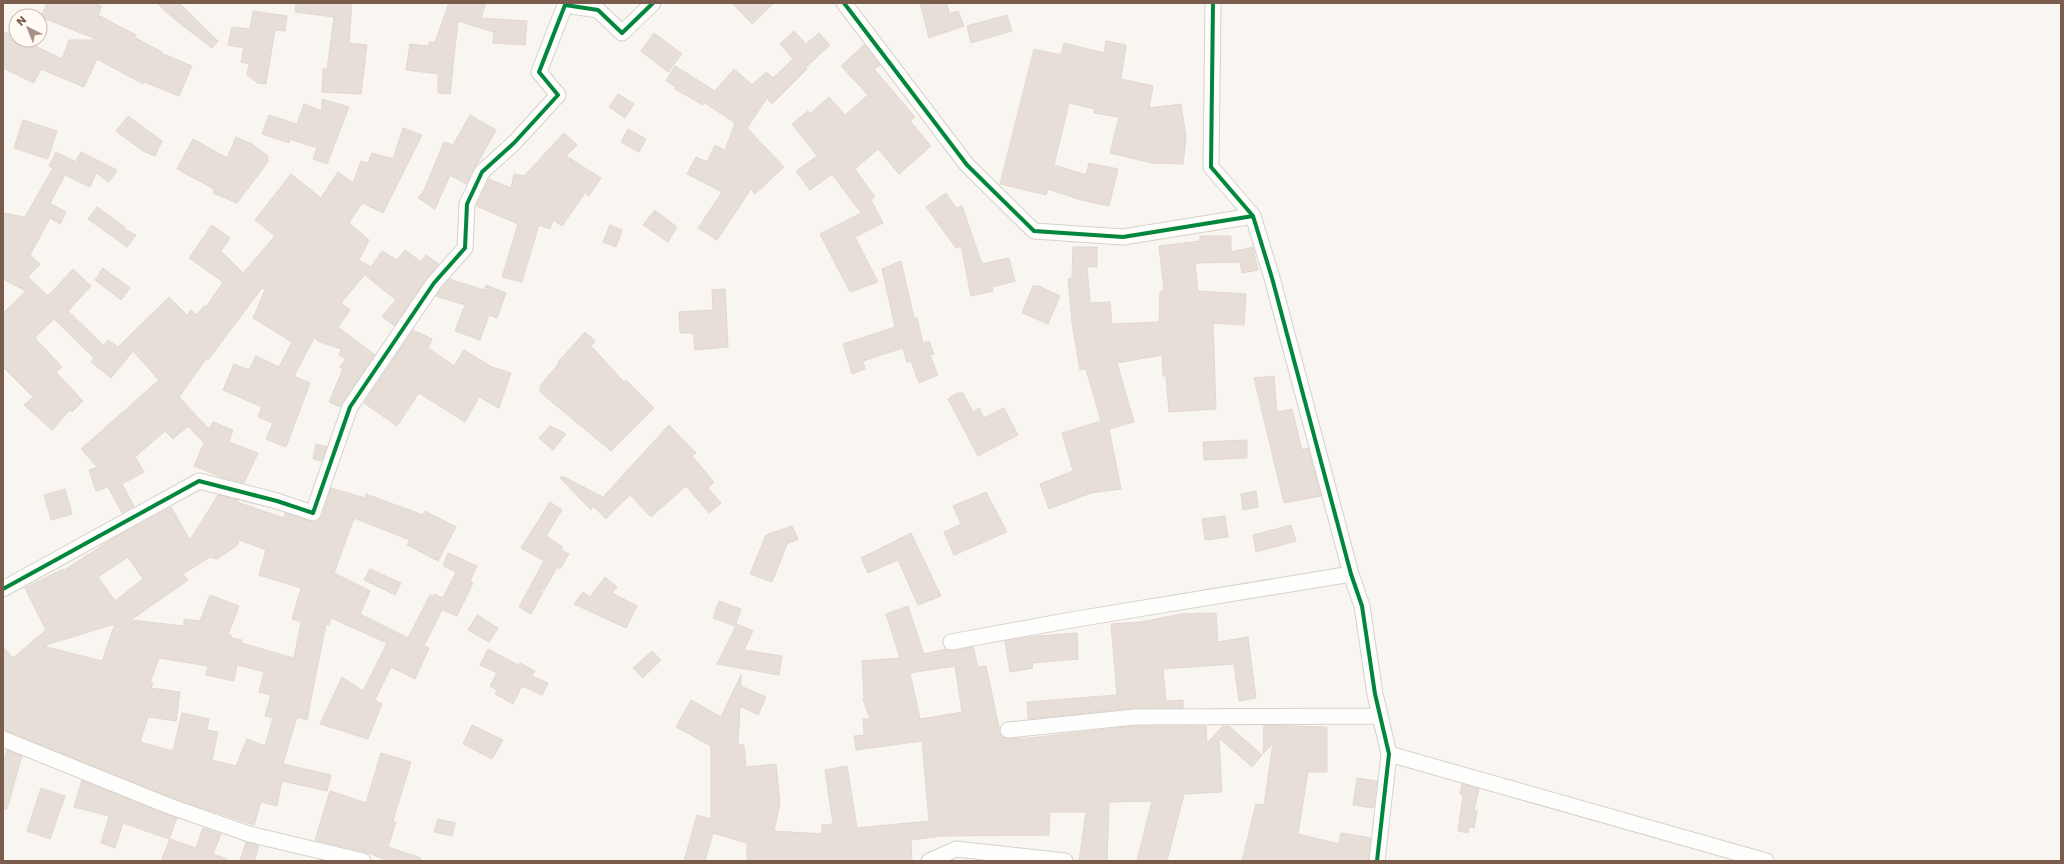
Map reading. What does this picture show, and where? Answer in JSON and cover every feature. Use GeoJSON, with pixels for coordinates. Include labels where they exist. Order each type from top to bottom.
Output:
{"type":"FeatureCollection","features":[{"type":"Feature","properties":{"kind":"street"},"geometry":{"type":"LineString","coordinates":[[3,589],[199,481],[277,501],[313,513],[350,407],[434,283],[465,248],[467,204],[482,172],[514,143],[558,95],[539,72],[565,5],[598,10],[622,33],[653,3]]}},
{"type":"Feature","properties":{"kind":"street"},"geometry":{"type":"LineString","coordinates":[[844,3],[967,165],[1034,231],[1123,237],[1252,216]]}},
{"type":"Feature","properties":{"kind":"street"},"geometry":{"type":"LineString","coordinates":[[1212,3],[1212,167],[1252,216],[1274,286],[1351,574],[1362,606],[1380,716],[1389,754],[1377,861]]}},
{"type":"Feature","properties":{"kind":"street"},"geometry":{"type":"LineString","coordinates":[[951,642],[1071,620],[1351,574]]}},
{"type":"Feature","properties":{"kind":"street"},"geometry":{"type":"LineString","coordinates":[[1008,730],[1135,717],[1380,716]]}},
{"type":"Feature","properties":{"kind":"street"},"geometry":{"type":"LineString","coordinates":[[3,739],[169,806],[249,834],[363,861]]}},
{"type":"Feature","properties":{"kind":"street"},"geometry":{"type":"LineString","coordinates":[[1389,754],[1766,861]]}},
{"type":"Feature","properties":{"kind":"street"},"geometry":{"type":"LineString","coordinates":[[929,861],[956,849],[1065,861]]}},
{"type":"Feature","properties":{"kind":"building"},"geometry":{"type":"Polygon","coordinates":[[[47,3],[94,3],[102,6],[98,15],[136,35],[134,37],[162,52],[161,53],[192,66],[179,96],[144,82],[143,84],[97,59],[84,87],[41,69],[34,83],[3,68],[3,31],[8,33],[8,48],[39,48],[62,59],[69,40],[98,40],[48,20],[48,8],[45,8],[47,3]]]}},
{"type":"Feature","properties":{"kind":"building"},"geometry":{"type":"Polygon","coordinates":[[[157,3],[179,3],[218,41],[212,48],[174,19],[157,3]]]}},
{"type":"Feature","properties":{"kind":"building"},"geometry":{"type":"Polygon","coordinates":[[[296,3],[352,3],[349,43],[367,45],[361,94],[322,92],[323,69],[327,69],[334,17],[295,12],[296,3]]]}},
{"type":"Feature","properties":{"kind":"building"},"geometry":{"type":"Polygon","coordinates":[[[449,3],[486,3],[481,18],[527,21],[525,45],[493,43],[494,32],[458,21],[450,94],[438,93],[438,74],[406,70],[410,44],[429,46],[429,42],[435,42],[449,3]]]}},
{"type":"Feature","properties":{"kind":"building"},"geometry":{"type":"Polygon","coordinates":[[[732,3],[774,3],[752,24],[732,3]]]}},
{"type":"Feature","properties":{"kind":"building"},"geometry":{"type":"Polygon","coordinates":[[[920,3],[947,3],[949,14],[958,11],[964,26],[929,38],[920,3]]]}},
{"type":"Feature","properties":{"kind":"building"},"geometry":{"type":"Polygon","coordinates":[[[253,11],[287,16],[285,31],[275,30],[266,84],[258,83],[247,75],[249,64],[241,62],[244,48],[228,45],[232,27],[250,29],[253,11]]]}},
{"type":"Feature","properties":{"kind":"building"},"geometry":{"type":"Polygon","coordinates":[[[1007,15],[1012,31],[971,43],[967,26],[1007,15]]]}},
{"type":"Feature","properties":{"kind":"building"},"geometry":{"type":"Polygon","coordinates":[[[794,31],[806,44],[819,33],[830,45],[805,68],[807,69],[772,104],[767,98],[747,128],[784,167],[755,194],[751,189],[717,240],[698,228],[722,192],[687,174],[696,157],[707,162],[715,145],[725,150],[735,123],[705,103],[703,105],[675,89],[676,87],[666,81],[675,66],[715,91],[734,69],[752,85],[766,72],[773,78],[793,59],[780,44],[794,31]]]}},
{"type":"Feature","properties":{"kind":"building"},"geometry":{"type":"Polygon","coordinates":[[[654,33],[682,54],[668,72],[641,51],[654,33]]]}},
{"type":"Feature","properties":{"kind":"building"},"geometry":{"type":"Polygon","coordinates":[[[1106,41],[1126,45],[1121,79],[1153,86],[1149,108],[1181,104],[1186,138],[1183,164],[1152,163],[1110,153],[1119,117],[1094,113],[1094,109],[1069,103],[1054,165],[1086,175],[1089,163],[1118,169],[1109,206],[1081,200],[1048,189],[1046,195],[1000,184],[1034,49],[1061,55],[1064,43],[1104,53],[1106,41]]]}},
{"type":"Feature","properties":{"kind":"building"},"geometry":{"type":"Polygon","coordinates":[[[864,45],[880,65],[874,69],[915,117],[910,121],[931,146],[899,174],[878,149],[855,169],[875,197],[871,200],[883,223],[855,237],[878,282],[850,292],[820,234],[861,213],[832,174],[810,190],[796,171],[817,156],[792,124],[808,111],[810,114],[829,97],[845,115],[868,95],[841,66],[864,45]]]}},
{"type":"Feature","properties":{"kind":"building"},"geometry":{"type":"Polygon","coordinates":[[[618,94],[634,104],[625,118],[609,107],[618,94]]]}},
{"type":"Feature","properties":{"kind":"building"},"geometry":{"type":"Polygon","coordinates":[[[322,99],[349,107],[327,164],[313,159],[317,148],[290,139],[289,143],[262,134],[269,115],[297,124],[304,104],[322,111],[322,99]]]}},
{"type":"Feature","properties":{"kind":"building"},"geometry":{"type":"Polygon","coordinates":[[[470,115],[496,130],[466,184],[450,175],[435,209],[418,198],[424,190],[444,142],[453,145],[470,115]]]}},
{"type":"Feature","properties":{"kind":"building"},"geometry":{"type":"Polygon","coordinates":[[[128,116],[162,141],[155,156],[143,151],[116,131],[128,116]]]}},
{"type":"Feature","properties":{"kind":"building"},"geometry":{"type":"Polygon","coordinates":[[[23,120],[57,131],[48,159],[14,148],[23,120]]]}},
{"type":"Feature","properties":{"kind":"building"},"geometry":{"type":"Polygon","coordinates":[[[403,128],[422,135],[383,213],[362,203],[349,223],[369,240],[359,260],[371,267],[382,251],[397,260],[405,250],[421,262],[426,255],[439,264],[427,278],[394,326],[382,316],[396,300],[365,275],[367,272],[341,303],[350,310],[338,327],[375,355],[340,407],[329,402],[343,369],[340,367],[346,359],[339,355],[341,349],[320,342],[314,338],[294,376],[310,383],[286,447],[266,439],[273,423],[258,417],[262,407],[223,390],[234,364],[249,370],[256,356],[279,367],[292,342],[253,318],[265,290],[262,288],[208,360],[206,359],[179,397],[209,429],[213,422],[233,430],[229,442],[258,453],[244,483],[221,477],[194,466],[204,443],[188,426],[173,439],[165,431],[135,457],[144,472],[122,484],[134,506],[122,513],[108,487],[96,491],[89,470],[97,467],[81,449],[159,380],[133,351],[111,378],[91,362],[94,358],[54,319],[35,338],[62,367],[56,372],[83,401],[72,412],[70,410],[52,430],[24,405],[33,397],[3,367],[3,313],[26,291],[3,279],[3,213],[25,217],[53,168],[49,166],[56,152],[84,166],[76,160],[81,152],[117,170],[109,182],[96,173],[90,187],[65,175],[50,203],[66,212],[60,224],[50,218],[30,255],[40,264],[28,277],[48,296],[73,269],[91,286],[68,311],[104,346],[108,340],[118,347],[169,297],[187,315],[191,310],[197,315],[204,306],[206,307],[223,282],[189,258],[212,225],[230,238],[221,251],[243,273],[275,236],[255,220],[291,174],[321,198],[338,172],[353,183],[361,161],[368,163],[372,153],[393,159],[403,128]]]}},
{"type":"Feature","properties":{"kind":"building"},"geometry":{"type":"Polygon","coordinates":[[[628,129],[646,139],[639,152],[621,142],[628,129]]]}},
{"type":"Feature","properties":{"kind":"building"},"geometry":{"type":"Polygon","coordinates":[[[564,133],[577,145],[566,156],[601,178],[589,196],[585,193],[562,226],[553,220],[550,229],[539,225],[522,282],[502,277],[518,224],[476,206],[489,179],[511,188],[514,174],[524,176],[564,133]]]}},
{"type":"Feature","properties":{"kind":"building"},"geometry":{"type":"Polygon","coordinates":[[[236,137],[252,144],[268,156],[268,162],[237,203],[213,193],[214,189],[177,169],[193,139],[227,158],[236,137]]]}},
{"type":"Feature","properties":{"kind":"building"},"geometry":{"type":"Polygon","coordinates":[[[946,193],[956,208],[962,206],[982,264],[1009,258],[1015,281],[992,287],[993,291],[971,296],[961,246],[956,248],[926,207],[946,193]]]}},
{"type":"Feature","properties":{"kind":"building"},"geometry":{"type":"Polygon","coordinates":[[[97,207],[125,227],[124,229],[136,235],[127,247],[88,219],[97,207]]]}},
{"type":"Feature","properties":{"kind":"building"},"geometry":{"type":"Polygon","coordinates":[[[655,210],[677,227],[668,242],[643,225],[655,210]]]}},
{"type":"Feature","properties":{"kind":"building"},"geometry":{"type":"Polygon","coordinates":[[[610,225],[622,230],[616,247],[603,242],[610,225]]]}},
{"type":"Feature","properties":{"kind":"building"},"geometry":{"type":"Polygon","coordinates":[[[1200,236],[1231,236],[1231,252],[1253,247],[1258,270],[1242,273],[1240,262],[1195,263],[1198,291],[1246,294],[1244,325],[1213,323],[1216,409],[1169,412],[1166,376],[1163,376],[1162,355],[1117,363],[1134,422],[1109,429],[1121,489],[1091,493],[1049,509],[1040,484],[1073,471],[1062,433],[1101,421],[1086,369],[1080,370],[1072,322],[1068,279],[1072,278],[1073,247],[1097,247],[1097,267],[1087,267],[1090,303],[1110,302],[1112,324],[1159,322],[1160,291],[1164,291],[1159,246],[1200,241],[1200,236]]]}},
{"type":"Feature","properties":{"kind":"building"},"geometry":{"type":"Polygon","coordinates":[[[901,261],[914,318],[917,318],[923,343],[929,341],[934,354],[930,355],[938,375],[919,383],[911,361],[907,362],[903,348],[863,361],[865,369],[852,374],[843,344],[895,327],[882,269],[901,261]]]}},
{"type":"Feature","properties":{"kind":"building"},"geometry":{"type":"Polygon","coordinates":[[[103,268],[130,288],[121,300],[95,280],[103,268]]]}},
{"type":"Feature","properties":{"kind":"building"},"geometry":{"type":"Polygon","coordinates":[[[449,279],[484,290],[486,285],[506,293],[497,318],[489,315],[480,340],[455,331],[465,305],[436,296],[449,279]]]}},
{"type":"Feature","properties":{"kind":"building"},"geometry":{"type":"Polygon","coordinates":[[[1033,286],[1039,286],[1060,296],[1048,324],[1022,313],[1033,286]]]}},
{"type":"Feature","properties":{"kind":"building"},"geometry":{"type":"Polygon","coordinates":[[[725,289],[728,347],[695,350],[693,333],[680,333],[679,312],[713,310],[712,290],[725,289]]]}},
{"type":"Feature","properties":{"kind":"building"},"geometry":{"type":"Polygon","coordinates":[[[413,330],[432,339],[428,348],[454,366],[464,350],[492,367],[511,373],[499,408],[479,397],[465,422],[419,393],[397,426],[364,403],[413,330]]]}},
{"type":"Feature","properties":{"kind":"building"},"geometry":{"type":"Polygon","coordinates":[[[585,332],[595,341],[591,346],[624,382],[626,380],[654,408],[611,451],[540,392],[540,386],[559,363],[558,362],[585,332]]]}},
{"type":"Feature","properties":{"kind":"building"},"geometry":{"type":"Polygon","coordinates":[[[1274,376],[1277,412],[1292,409],[1302,450],[1308,448],[1321,496],[1284,503],[1254,378],[1274,376]]]}},
{"type":"Feature","properties":{"kind":"building"},"geometry":{"type":"Polygon","coordinates":[[[957,393],[963,393],[973,412],[979,408],[984,418],[1004,408],[1018,435],[978,456],[948,399],[957,393]]]}},
{"type":"Feature","properties":{"kind":"building"},"geometry":{"type":"Polygon","coordinates":[[[669,425],[696,453],[692,456],[714,482],[708,488],[721,503],[709,513],[686,486],[651,517],[630,495],[606,519],[593,506],[591,510],[560,478],[562,476],[603,497],[669,425]]]}},
{"type":"Feature","properties":{"kind":"building"},"geometry":{"type":"Polygon","coordinates":[[[550,426],[566,434],[553,450],[539,438],[550,426]]]}},
{"type":"Feature","properties":{"kind":"building"},"geometry":{"type":"Polygon","coordinates":[[[1247,440],[1247,458],[1204,460],[1203,442],[1247,440]]]}},
{"type":"Feature","properties":{"kind":"building"},"geometry":{"type":"Polygon","coordinates":[[[316,444],[327,447],[322,461],[313,459],[316,444]]]}},
{"type":"Feature","properties":{"kind":"building"},"geometry":{"type":"Polygon","coordinates":[[[331,488],[365,498],[366,494],[423,515],[425,511],[456,527],[438,561],[407,545],[410,540],[354,518],[334,573],[370,591],[360,614],[408,638],[430,595],[433,597],[434,594],[443,598],[456,572],[443,566],[448,553],[477,566],[470,581],[473,583],[457,616],[442,610],[424,646],[429,648],[415,679],[391,667],[375,700],[382,704],[368,739],[320,724],[342,677],[363,691],[387,643],[331,618],[329,625],[326,624],[307,720],[297,717],[283,764],[331,775],[327,791],[282,781],[277,806],[261,802],[254,825],[172,798],[3,728],[3,647],[13,658],[46,630],[25,588],[63,569],[63,571],[114,538],[171,507],[190,540],[218,495],[238,500],[237,502],[284,518],[285,513],[317,523],[322,516],[331,488]],[[239,540],[238,545],[217,559],[210,557],[183,574],[188,580],[131,620],[184,626],[184,619],[200,621],[210,595],[239,606],[228,635],[232,636],[231,638],[242,640],[241,643],[294,658],[301,622],[292,619],[301,588],[259,575],[266,550],[239,540]],[[128,557],[98,577],[115,601],[143,579],[128,557]],[[115,624],[43,646],[102,661],[115,624]],[[159,658],[150,683],[153,683],[151,688],[180,692],[176,721],[148,717],[140,742],[173,751],[182,713],[209,719],[207,730],[218,732],[212,760],[236,766],[247,739],[265,746],[273,718],[265,716],[271,695],[259,692],[264,672],[237,665],[234,681],[206,675],[208,666],[159,658]]]}},
{"type":"Feature","properties":{"kind":"building"},"geometry":{"type":"Polygon","coordinates":[[[65,489],[72,514],[51,520],[44,495],[65,489]]]}},
{"type":"Feature","properties":{"kind":"building"},"geometry":{"type":"Polygon","coordinates":[[[1256,491],[1258,507],[1243,510],[1241,494],[1256,491]]]}},
{"type":"Feature","properties":{"kind":"building"},"geometry":{"type":"Polygon","coordinates":[[[986,492],[1007,532],[954,555],[944,532],[961,524],[953,506],[986,492]]]}},
{"type":"Feature","properties":{"kind":"building"},"geometry":{"type":"Polygon","coordinates":[[[550,502],[562,510],[546,536],[563,547],[561,550],[569,554],[560,569],[557,567],[544,590],[539,587],[543,592],[531,614],[519,607],[544,561],[521,548],[550,502]]]}},
{"type":"Feature","properties":{"kind":"building"},"geometry":{"type":"Polygon","coordinates":[[[1225,516],[1228,537],[1205,540],[1202,519],[1225,516]]]}},
{"type":"Feature","properties":{"kind":"building"},"geometry":{"type":"Polygon","coordinates":[[[1291,525],[1296,541],[1256,552],[1253,535],[1291,525]]]}},
{"type":"Feature","properties":{"kind":"building"},"geometry":{"type":"Polygon","coordinates":[[[792,526],[798,539],[787,544],[772,582],[750,574],[766,535],[792,526]]]}},
{"type":"Feature","properties":{"kind":"building"},"geometry":{"type":"Polygon","coordinates":[[[911,533],[941,596],[918,605],[898,560],[868,573],[861,558],[911,533]]]}},
{"type":"Feature","properties":{"kind":"building"},"geometry":{"type":"Polygon","coordinates":[[[370,569],[401,583],[395,595],[364,580],[370,569]]]}},
{"type":"Feature","properties":{"kind":"building"},"geometry":{"type":"Polygon","coordinates":[[[605,577],[617,587],[612,593],[637,606],[626,628],[574,604],[583,592],[590,597],[605,577]]]}},
{"type":"Feature","properties":{"kind":"building"},"geometry":{"type":"Polygon","coordinates":[[[719,601],[741,609],[735,626],[713,618],[719,601]]]}},
{"type":"Feature","properties":{"kind":"building"},"geometry":{"type":"Polygon","coordinates":[[[908,606],[924,654],[946,649],[953,651],[973,647],[978,667],[986,666],[1001,737],[1009,739],[1030,738],[1135,726],[1206,726],[1207,743],[1223,726],[1229,726],[1262,755],[1252,767],[1219,738],[1222,792],[1184,794],[1167,861],[1137,861],[1152,801],[1109,802],[1107,861],[1079,861],[1086,812],[1050,812],[1049,835],[943,836],[911,840],[912,861],[747,861],[747,843],[713,833],[705,861],[684,861],[697,815],[711,819],[711,746],[676,727],[691,700],[721,717],[741,675],[741,686],[766,697],[758,715],[740,706],[738,745],[744,745],[746,767],[776,764],[780,803],[774,831],[822,834],[822,825],[833,824],[825,770],[847,766],[857,828],[929,821],[922,741],[856,750],[854,736],[864,735],[863,719],[870,719],[863,699],[862,661],[900,658],[886,614],[908,606]],[[955,666],[910,673],[920,719],[962,712],[955,666]]]}},
{"type":"Feature","properties":{"kind":"building"},"geometry":{"type":"Polygon","coordinates":[[[1216,613],[1218,642],[1248,637],[1256,698],[1239,701],[1234,664],[1163,669],[1166,701],[1183,700],[1183,708],[1134,708],[1028,719],[1027,702],[1117,695],[1111,624],[1141,622],[1181,614],[1216,613]]]}},
{"type":"Feature","properties":{"kind":"building"},"geometry":{"type":"Polygon","coordinates":[[[477,615],[498,628],[489,642],[468,630],[477,615]]]}},
{"type":"Feature","properties":{"kind":"building"},"geometry":{"type":"Polygon","coordinates":[[[737,624],[753,631],[744,650],[782,656],[779,675],[717,664],[737,624]]]}},
{"type":"Feature","properties":{"kind":"building"},"geometry":{"type":"Polygon","coordinates":[[[1077,633],[1078,659],[1032,663],[1033,668],[1010,672],[1005,641],[1038,636],[1077,633]]]}},
{"type":"Feature","properties":{"kind":"building"},"geometry":{"type":"Polygon","coordinates":[[[488,649],[518,665],[520,663],[535,671],[532,676],[548,683],[542,695],[522,686],[513,704],[495,694],[497,690],[490,686],[497,673],[480,665],[488,649]]]}},
{"type":"Feature","properties":{"kind":"building"},"geometry":{"type":"Polygon","coordinates":[[[652,651],[661,660],[643,678],[633,668],[652,651]]]}},
{"type":"Feature","properties":{"kind":"building"},"geometry":{"type":"Polygon","coordinates":[[[472,725],[503,740],[492,759],[463,744],[472,725]]]}},
{"type":"Feature","properties":{"kind":"building"},"geometry":{"type":"Polygon","coordinates":[[[1264,725],[1327,727],[1327,772],[1308,772],[1298,834],[1339,844],[1341,833],[1371,838],[1368,861],[1242,861],[1256,804],[1264,805],[1273,743],[1263,754],[1264,725]]]}},
{"type":"Feature","properties":{"kind":"building"},"geometry":{"type":"Polygon","coordinates":[[[7,750],[22,756],[7,809],[3,809],[3,764],[7,750]]]}},
{"type":"Feature","properties":{"kind":"building"},"geometry":{"type":"Polygon","coordinates":[[[381,753],[411,762],[393,821],[396,822],[388,847],[421,858],[420,861],[389,861],[365,852],[315,840],[330,791],[366,803],[381,753]]]}},
{"type":"Feature","properties":{"kind":"building"},"geometry":{"type":"Polygon","coordinates":[[[1357,778],[1377,781],[1373,808],[1353,805],[1357,778]]]}},
{"type":"Feature","properties":{"kind":"building"},"geometry":{"type":"Polygon","coordinates":[[[82,780],[177,818],[169,839],[123,823],[115,848],[101,843],[109,816],[74,807],[82,780]]]}},
{"type":"Feature","properties":{"kind":"building"},"geometry":{"type":"Polygon","coordinates":[[[1462,784],[1479,789],[1474,810],[1477,811],[1474,828],[1469,827],[1468,833],[1458,831],[1463,795],[1460,794],[1462,784]]]}},
{"type":"Feature","properties":{"kind":"building"},"geometry":{"type":"Polygon","coordinates":[[[41,788],[65,796],[50,839],[27,831],[41,788]]]}},
{"type":"Feature","properties":{"kind":"building"},"geometry":{"type":"Polygon","coordinates":[[[438,819],[455,823],[452,836],[434,832],[438,819]]]}},
{"type":"Feature","properties":{"kind":"building"},"geometry":{"type":"Polygon","coordinates":[[[203,828],[221,834],[213,854],[227,859],[226,861],[161,861],[170,839],[196,848],[203,828]]]}},
{"type":"Feature","properties":{"kind":"building"},"geometry":{"type":"Polygon","coordinates":[[[246,842],[259,846],[254,861],[240,861],[246,842]]]}},
{"type":"Feature","properties":{"kind":"cycle path"},"geometry":{"type":"LineString","coordinates":[[3,589],[199,481],[277,501],[313,513],[350,407],[434,283],[465,248],[467,204],[482,172],[514,143],[558,95],[539,72],[565,5],[598,10],[622,33],[653,3]]}},
{"type":"Feature","properties":{"kind":"cycle path"},"geometry":{"type":"LineString","coordinates":[[844,3],[967,165],[1034,231],[1123,237],[1253,216]]}},
{"type":"Feature","properties":{"kind":"cycle path"},"geometry":{"type":"LineString","coordinates":[[1213,3],[1211,167],[1253,216],[1272,278],[1351,574],[1362,606],[1375,694],[1389,754],[1377,861]]}}]}
